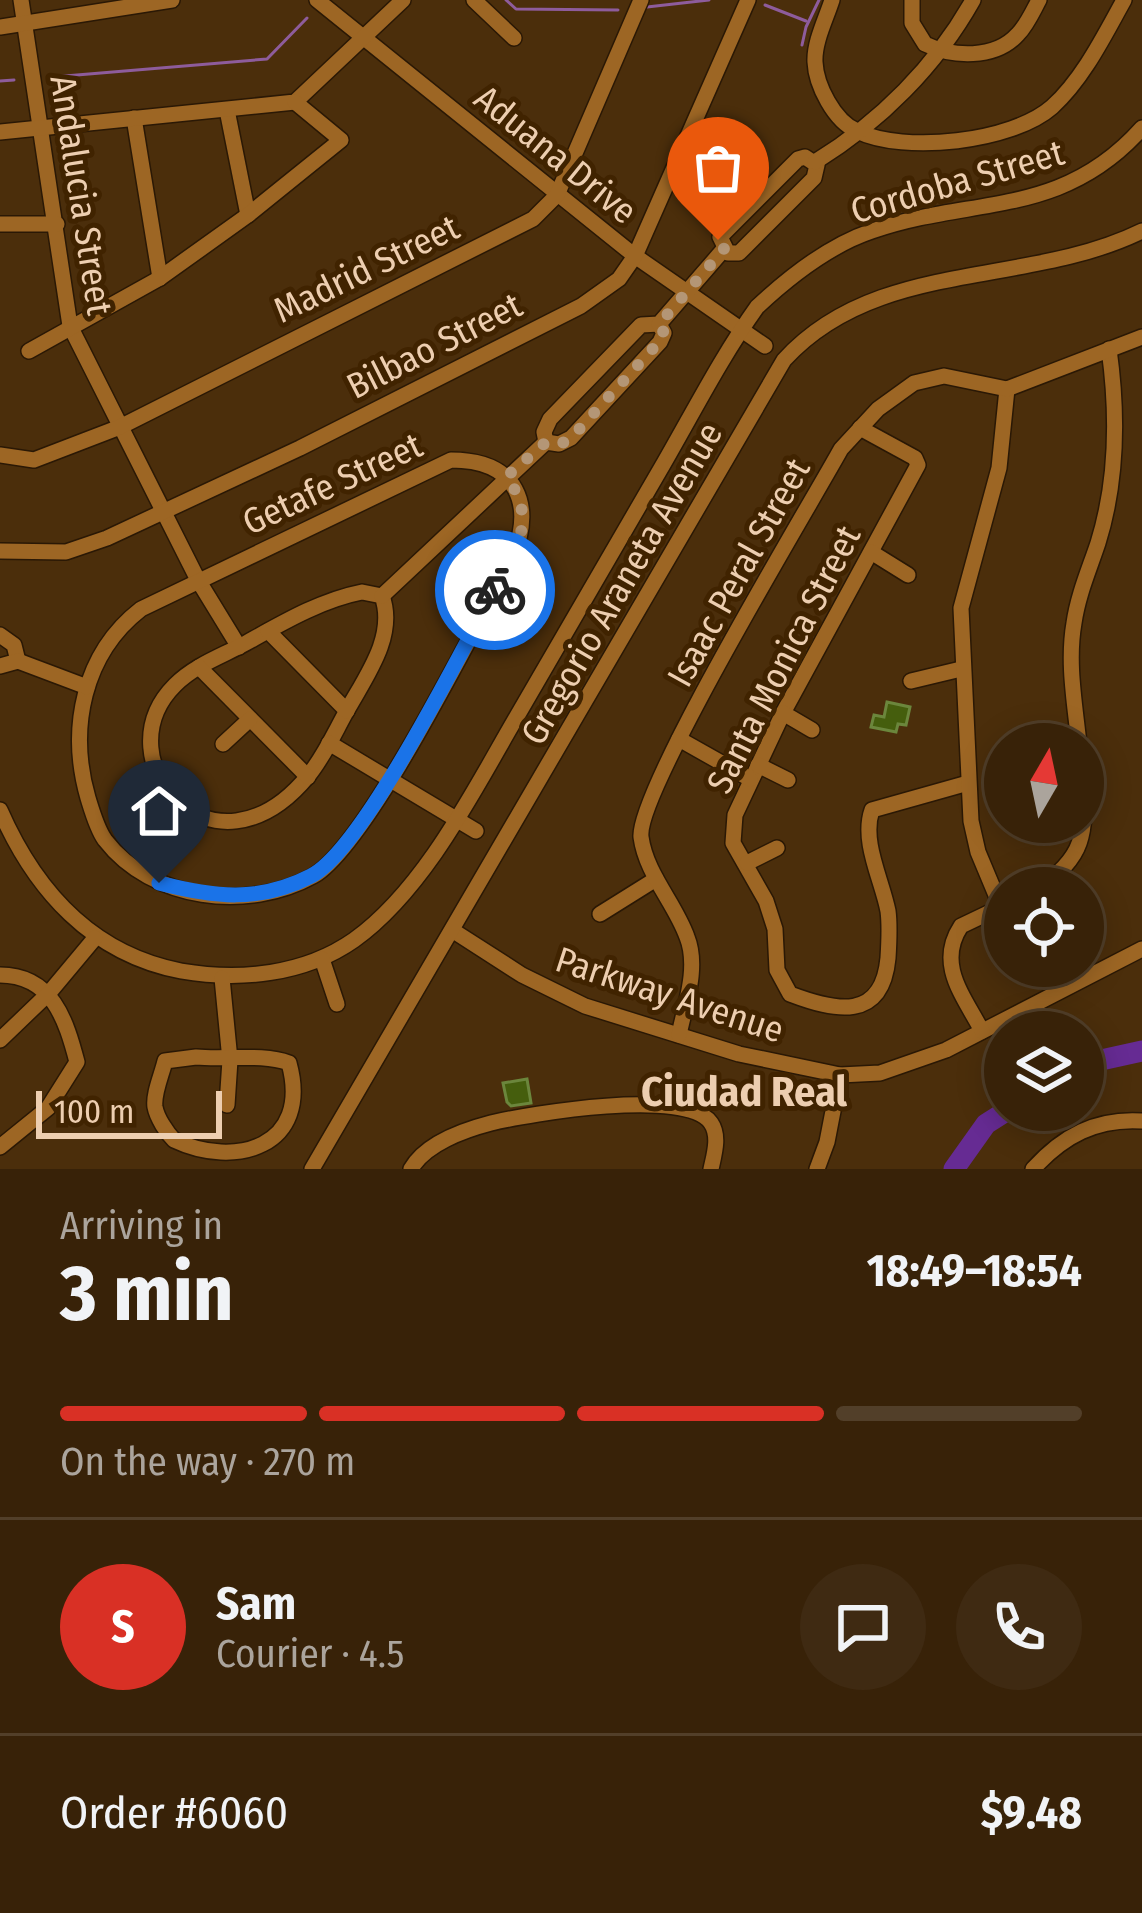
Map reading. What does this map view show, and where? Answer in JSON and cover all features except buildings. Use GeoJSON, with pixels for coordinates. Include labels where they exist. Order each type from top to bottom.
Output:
{"type":"FeatureCollection","features":[{"type":"Feature","properties":{"kind":"street","name":"Andalucia Street"},"geometry":{"type":"LineString","coordinates":[[21,0],[70,326],[198,580],[239,647]]}},
{"type":"Feature","properties":{"kind":"street"},"geometry":{"type":"LineString","coordinates":[[0,27],[172,0]]}},
{"type":"Feature","properties":{"kind":"street","name":"Aduana Drive"},"geometry":{"type":"LineString","coordinates":[[317,0],[556,195],[764,346]]}},
{"type":"Feature","properties":{"kind":"street"},"geometry":{"type":"LineString","coordinates":[[0,132],[295,102],[403,0]]}},
{"type":"Feature","properties":{"kind":"street"},"geometry":{"type":"LineString","coordinates":[[474,0],[514,38]]}},
{"type":"Feature","properties":{"kind":"street","name":"Madrid Street"},"geometry":{"type":"LineString","coordinates":[[0,454],[34,460],[120,427],[533,219],[556,195],[641,0]]}},
{"type":"Feature","properties":{"kind":"street"},"geometry":{"type":"LineString","coordinates":[[832,0],[815,50],[815,68],[829,103],[856,131],[943,143],[1022,126],[1052,108],[1124,0]]}},
{"type":"Feature","properties":{"kind":"street"},"geometry":{"type":"LineString","coordinates":[[912,0],[916,33],[925,44],[940,51],[977,53],[1007,43],[1022,31],[1039,0]]}},
{"type":"Feature","properties":{"kind":"street"},"geometry":{"type":"LineString","coordinates":[[815,162],[798,159],[720,237],[730,255],[740,253],[814,178],[815,162],[929,68],[973,0]]}},
{"type":"Feature","properties":{"kind":"street","name":"Bilbao Street"},"geometry":{"type":"LineString","coordinates":[[0,551],[66,552],[107,538],[300,448],[580,305],[619,279],[635,256],[745,7]]}},
{"type":"Feature","properties":{"kind":"street"},"geometry":{"type":"LineString","coordinates":[[29,351],[160,278],[341,140],[295,102]]}},
{"type":"Feature","properties":{"kind":"street"},"geometry":{"type":"LineString","coordinates":[[227,110],[248,215]]}},
{"type":"Feature","properties":{"kind":"street"},"geometry":{"type":"LineString","coordinates":[[134,118],[160,278]]}},
{"type":"Feature","properties":{"kind":"street","name":"Cordoba Street"},"geometry":{"type":"LineString","coordinates":[[0,810],[20,856],[57,903],[95,938],[169,968],[222,978],[287,970],[322,959],[357,938],[404,896],[455,818],[757,307],[783,283],[865,233],[1040,196],[1088,174],[1142,128]]}},
{"type":"Feature","properties":{"kind":"street"},"geometry":{"type":"LineString","coordinates":[[0,224],[57,224]]}},
{"type":"Feature","properties":{"kind":"street","name":"Gregorio Araneta Avenue"},"geometry":{"type":"LineString","coordinates":[[312,1169],[784,360],[803,340],[855,307],[886,294],[1026,268],[1142,231]]}},
{"type":"Feature","properties":{"kind":"street"},"geometry":{"type":"LineString","coordinates":[[659,324],[724,249]]}},
{"type":"Feature","properties":{"kind":"street"},"geometry":{"type":"LineString","coordinates":[[382,596],[546,442],[546,424],[641,325],[659,324]]}},
{"type":"Feature","properties":{"kind":"street"},"geometry":{"type":"LineString","coordinates":[[546,442],[559,445],[571,438],[663,338],[659,324]]}},
{"type":"Feature","properties":{"kind":"street"},"geometry":{"type":"LineString","coordinates":[[985,867],[978,853],[968,783],[961,608],[999,468],[1007,389],[1139,338]]}},
{"type":"Feature","properties":{"kind":"street"},"geometry":{"type":"LineString","coordinates":[[1078,723],[1072,646],[1114,454],[1116,414],[1109,349]]}},
{"type":"Feature","properties":{"kind":"street","name":"Isaac Peral Street"},"geometry":{"type":"LineString","coordinates":[[679,1036],[692,968],[688,939],[656,879],[641,836],[646,807],[679,739],[842,449],[860,428],[914,382],[944,376],[1007,389]]}},
{"type":"Feature","properties":{"kind":"street","name":"Santa Monica Street"},"geometry":{"type":"LineString","coordinates":[[860,428],[916,458],[918,465],[783,713],[735,814],[733,843],[771,914],[778,970],[790,994],[846,1008],[866,1004],[878,993],[886,975],[889,918],[868,828],[872,810],[968,783]]}},
{"type":"Feature","properties":{"kind":"street","name":"Getafe Street"},"geometry":{"type":"LineString","coordinates":[[451,460],[484,463],[506,477],[524,511],[520,542],[389,779],[352,837],[314,875],[240,898],[198,893],[159,883],[104,839],[89,803],[78,739],[87,687],[106,644],[124,622],[198,580],[451,460]]}},
{"type":"Feature","properties":{"kind":"street"},"geometry":{"type":"LineString","coordinates":[[872,552],[908,575]]}},
{"type":"Feature","properties":{"kind":"street"},"geometry":{"type":"LineString","coordinates":[[350,595],[382,596],[386,633],[308,777],[253,819],[226,823],[184,810],[156,772],[151,750],[162,703],[175,685],[268,631],[350,595]]}},
{"type":"Feature","properties":{"kind":"street"},"geometry":{"type":"LineString","coordinates":[[268,631],[346,711]]}},
{"type":"Feature","properties":{"kind":"street"},"geometry":{"type":"LineString","coordinates":[[0,635],[14,645],[18,661]]}},
{"type":"Feature","properties":{"kind":"street"},"geometry":{"type":"LineString","coordinates":[[0,666],[18,661],[87,687]]}},
{"type":"Feature","properties":{"kind":"street"},"geometry":{"type":"LineString","coordinates":[[199,667],[308,777]]}},
{"type":"Feature","properties":{"kind":"street"},"geometry":{"type":"LineString","coordinates":[[910,681],[961,669]]}},
{"type":"Feature","properties":{"kind":"street"},"geometry":{"type":"LineString","coordinates":[[783,713],[812,730]]}},
{"type":"Feature","properties":{"kind":"street"},"geometry":{"type":"LineString","coordinates":[[223,744],[250,719]]}},
{"type":"Feature","properties":{"kind":"street"},"geometry":{"type":"LineString","coordinates":[[679,739],[754,772],[788,780]]}},
{"type":"Feature","properties":{"kind":"street"},"geometry":{"type":"LineString","coordinates":[[329,743],[476,831]]}},
{"type":"Feature","properties":{"kind":"street"},"geometry":{"type":"LineString","coordinates":[[1061,867],[1078,852],[1080,843]]}},
{"type":"Feature","properties":{"kind":"street"},"geometry":{"type":"LineString","coordinates":[[747,863],[777,848]]}},
{"type":"Feature","properties":{"kind":"street"},"geometry":{"type":"LineString","coordinates":[[600,914],[656,879]]}},
{"type":"Feature","properties":{"kind":"street"},"geometry":{"type":"LineString","coordinates":[[982,1031],[948,963],[961,926],[984,915]]}},
{"type":"Feature","properties":{"kind":"street","name":"Parkway Avenue"},"geometry":{"type":"LineString","coordinates":[[452,930],[550,991],[739,1054],[840,1075],[871,1075],[913,1064],[1142,949]]}},
{"type":"Feature","properties":{"kind":"street"},"geometry":{"type":"LineString","coordinates":[[0,1040],[49,993],[95,938]]}},
{"type":"Feature","properties":{"kind":"street"},"geometry":{"type":"LineString","coordinates":[[322,959],[337,1004]]}},
{"type":"Feature","properties":{"kind":"street"},"geometry":{"type":"LineString","coordinates":[[0,975],[14,975],[49,993],[65,1017],[77,1063],[48,1108],[0,1147]]}},
{"type":"Feature","properties":{"kind":"street"},"geometry":{"type":"LineString","coordinates":[[222,978],[230,1060],[227,1106]]}},
{"type":"Feature","properties":{"kind":"street"},"geometry":{"type":"LineString","coordinates":[[274,1058],[289,1063],[295,1086],[287,1135],[259,1162],[224,1168],[196,1163],[168,1134],[155,1107],[164,1061],[230,1060],[274,1058]]}},
{"type":"Feature","properties":{"kind":"street"},"geometry":{"type":"LineString","coordinates":[[818,1169],[840,1075]]}},
{"type":"Feature","properties":{"kind":"street"},"geometry":{"type":"LineString","coordinates":[[411,1169],[427,1151],[489,1124],[614,1103],[702,1115],[715,1134],[711,1169]]}},
{"type":"Feature","properties":{"kind":"street"},"geometry":{"type":"LineString","coordinates":[[1033,1169],[1067,1136],[1100,1124],[1142,1120]]}},
{"type":"Feature","properties":{"kind":"waterway"},"geometry":{"type":"LineString","coordinates":[[506,0],[516,9],[618,10]]}},
{"type":"Feature","properties":{"kind":"waterway"},"geometry":{"type":"LineString","coordinates":[[647,7],[709,0]]}},
{"type":"Feature","properties":{"kind":"waterway"},"geometry":{"type":"LineString","coordinates":[[802,45],[819,0]]}},
{"type":"Feature","properties":{"kind":"waterway"},"geometry":{"type":"LineString","coordinates":[[765,5],[806,21]]}},
{"type":"Feature","properties":{"kind":"waterway"},"geometry":{"type":"LineString","coordinates":[[53,77],[267,59],[307,18]]}},
{"type":"Feature","properties":{"kind":"waterway"},"geometry":{"type":"LineString","coordinates":[[0,81],[14,80]]}},
{"type":"Feature","properties":{"kind":"waterway"},"geometry":{"type":"LineString","coordinates":[[1104,1059],[1142,1051]]}},
{"type":"Feature","properties":{"kind":"waterway"},"geometry":{"type":"LineString","coordinates":[[954,1169],[984,1127]]}},
{"type":"Feature","properties":{"kind":"way so far"},"geometry":{"type":"LineString","coordinates":[[495,590],[524,527],[518,492],[506,477],[546,442],[559,445],[571,438],[663,338],[659,324],[724,249],[718,240]]}},
{"type":"Feature","properties":{"kind":"district","name":"Ciudad Real"},"geometry":{"type":"Point","coordinates":[744,1091]}},
{"type":"Feature","properties":{"kind":"route"},"geometry":{"type":"LineString","coordinates":[[159,883],[240,898],[314,875],[334,858],[389,779],[495,590]]}}]}
